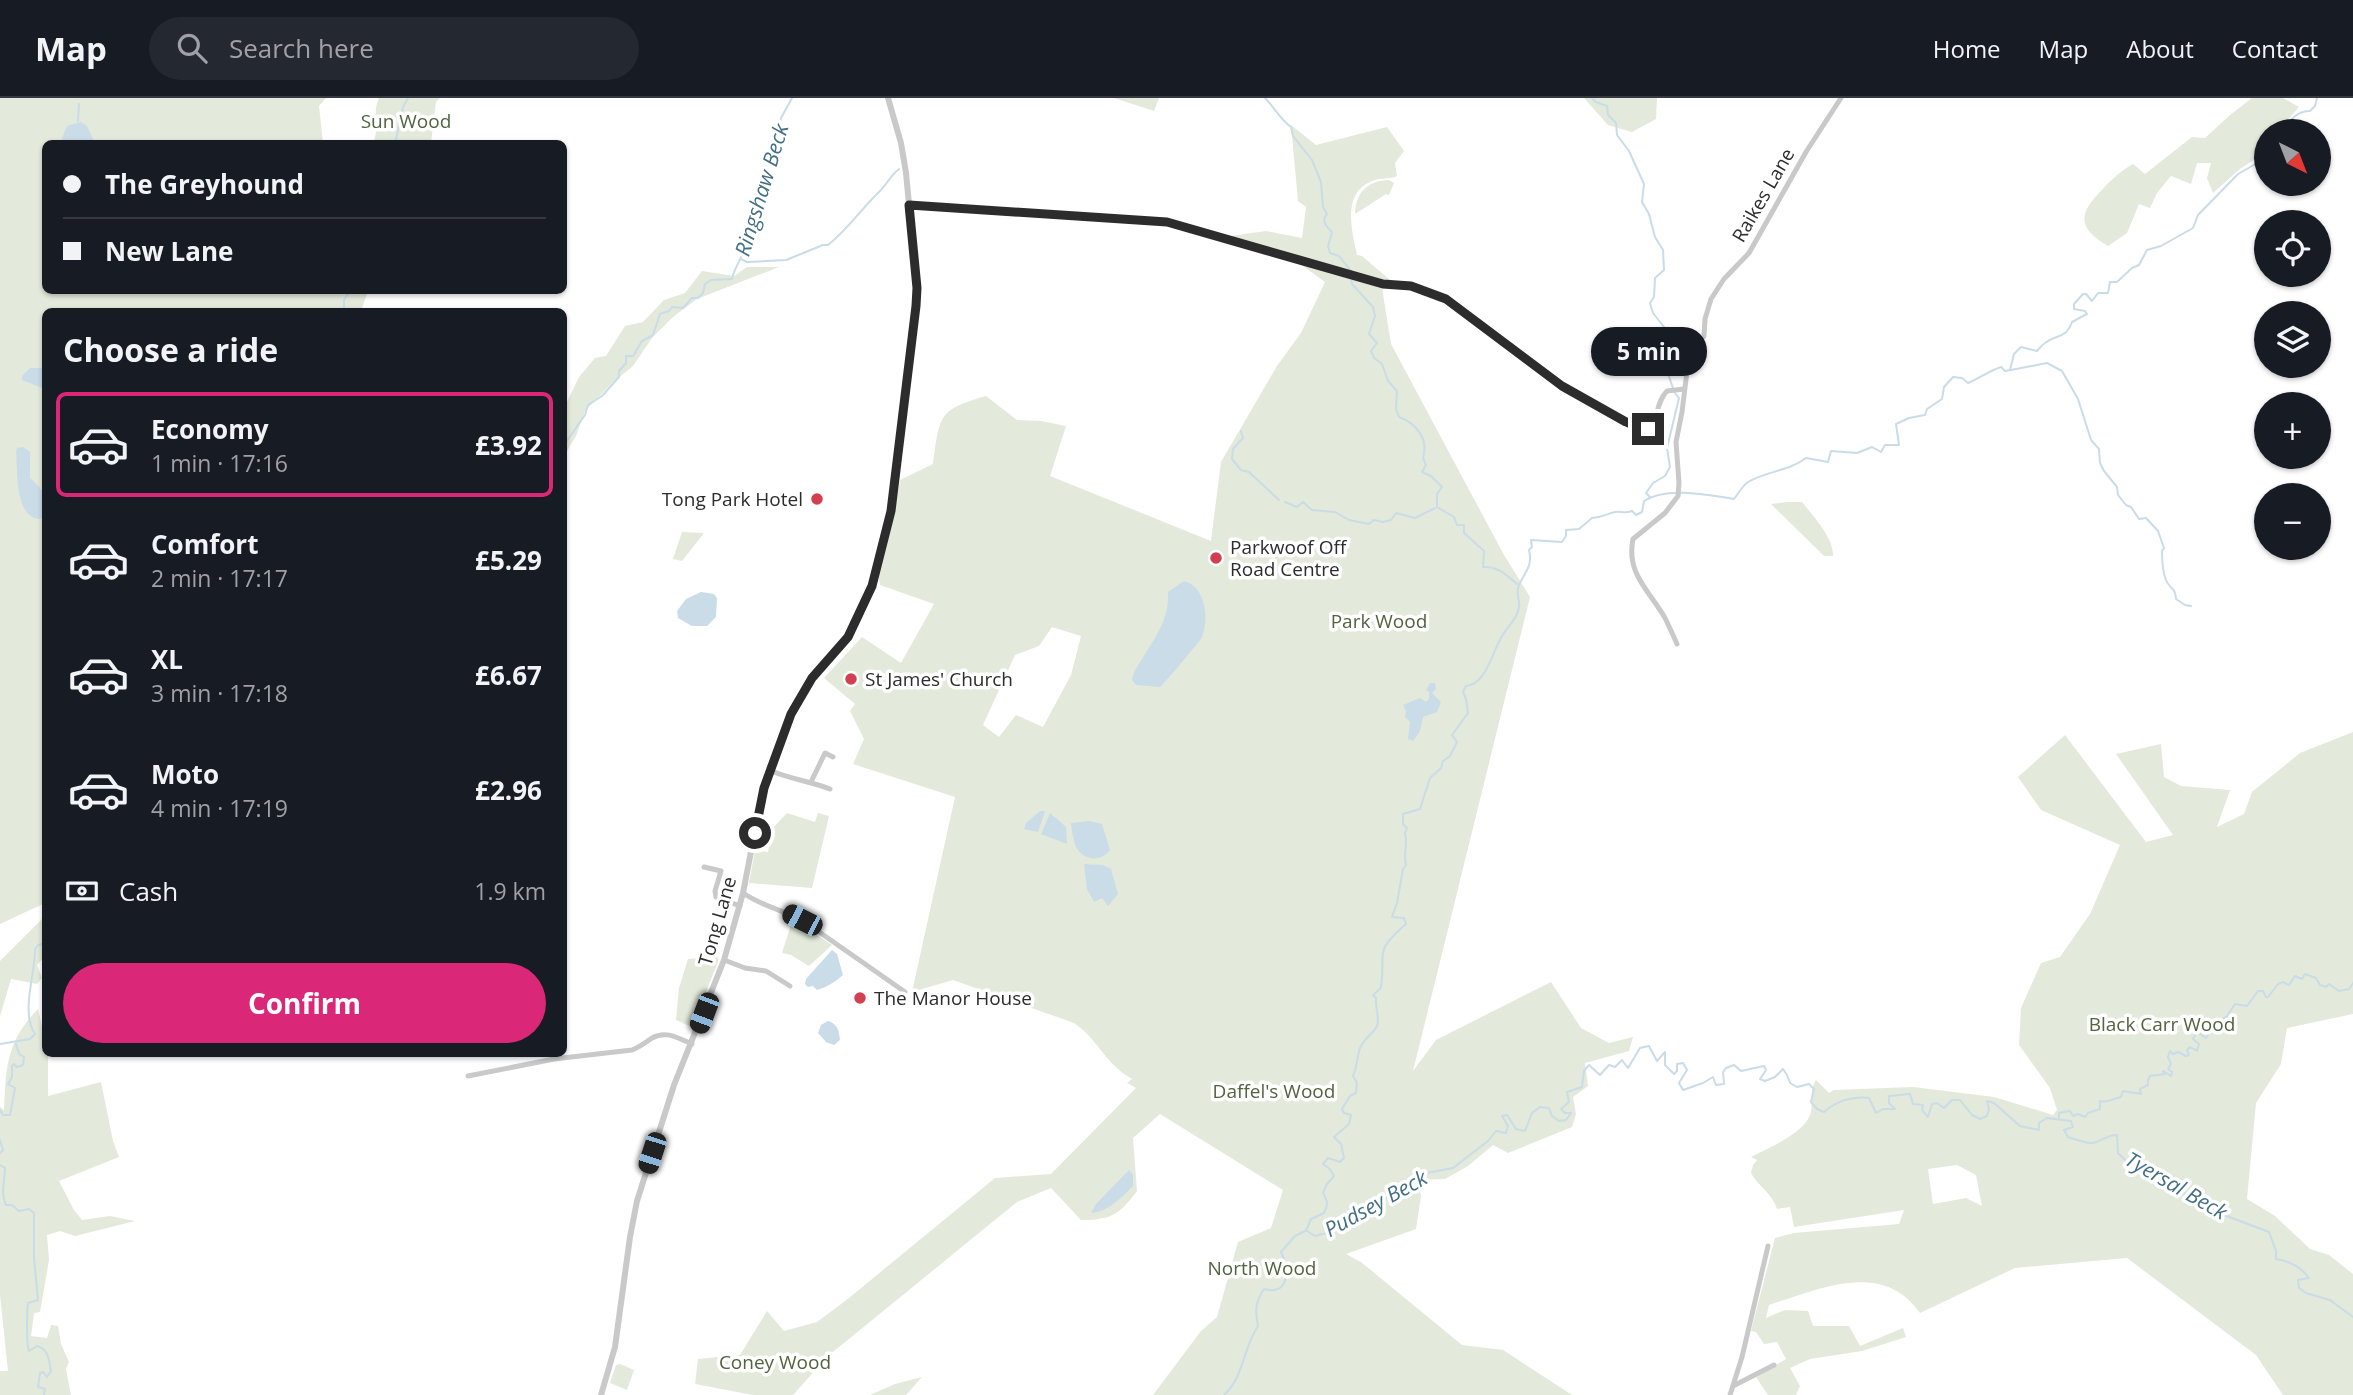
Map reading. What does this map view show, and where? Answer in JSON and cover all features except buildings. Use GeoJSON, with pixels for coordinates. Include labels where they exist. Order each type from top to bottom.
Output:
{"type":"FeatureCollection","features":[{"type":"Feature","properties":{"kind":"street","name":"Tong Lane"},"geometry":{"type":"LineString","coordinates":[[601,1395],[615,1346],[630,1237],[638,1201],[674,1085],[724,960],[740,906],[769,770],[784,729],[800,697],[816,673],[848,637],[859,617],[872,586],[891,511],[917,288],[901,143],[888,98]]}},
{"type":"Feature","properties":{"kind":"street","name":"Raikes Lane"},"geometry":{"type":"LineString","coordinates":[[1677,644],[1665,618],[1636,575],[1630,553],[1633,539],[1665,513],[1678,493],[1676,442],[1689,355],[1703,336],[1711,299],[1724,279],[1749,254],[1806,152],[1841,98]]}},
{"type":"Feature","properties":{"kind":"street"},"geometry":{"type":"LineString","coordinates":[[909,205],[1167,222],[1383,284],[1411,286],[1446,299],[1562,386],[1642,429],[1649,428],[1656,417],[1659,399],[1667,391],[1684,389]]}},
{"type":"Feature","properties":{"kind":"street"},"geometry":{"type":"LineString","coordinates":[[811,782],[825,753],[833,757]]}},
{"type":"Feature","properties":{"kind":"street"},"geometry":{"type":"LineString","coordinates":[[769,770],[786,778],[811,782],[830,789]]}},
{"type":"Feature","properties":{"kind":"street"},"geometry":{"type":"LineString","coordinates":[[704,867],[720,871],[715,891],[718,898],[740,906]]}},
{"type":"Feature","properties":{"kind":"street"},"geometry":{"type":"LineString","coordinates":[[743,893],[758,903],[802,920],[905,992]]}},
{"type":"Feature","properties":{"kind":"street"},"geometry":{"type":"LineString","coordinates":[[724,960],[745,968],[766,971],[790,986]]}},
{"type":"Feature","properties":{"kind":"street"},"geometry":{"type":"LineString","coordinates":[[468,1076],[554,1059],[632,1050],[655,1036],[666,1033],[692,1044]]}},
{"type":"Feature","properties":{"kind":"street"},"geometry":{"type":"LineString","coordinates":[[1730,1395],[1742,1357],[1768,1246]]}},
{"type":"Feature","properties":{"kind":"street"},"geometry":{"type":"LineString","coordinates":[[1732,1386],[1774,1365]]}},
{"type":"Feature","properties":{"kind":"green space"},"geometry":{"type":"Polygon","coordinates":[[[0,98],[326,98],[319,106],[323,140],[42,140],[42,294],[367,294],[362,308],[42,308],[42,904],[0,924],[0,98]]]}},
{"type":"Feature","properties":{"kind":"green space","name":"Sun Wood"},"geometry":{"type":"Polygon","coordinates":[[[379,98],[440,98],[436,102],[431,140],[374,140],[379,98]]]}},
{"type":"Feature","properties":{"kind":"green space"},"geometry":{"type":"Polygon","coordinates":[[[1114,98],[1159,98],[1154,111],[1114,98]]]}},
{"type":"Feature","properties":{"kind":"green space"},"geometry":{"type":"Polygon","coordinates":[[[1584,98],[1657,98],[1656,119],[1632,132],[1608,125],[1584,98]]]}},
{"type":"Feature","properties":{"kind":"green space"},"geometry":{"type":"Polygon","coordinates":[[[2252,98],[2283,98],[2299,107],[2288,119],[2254,119],[2254,160],[2213,193],[2207,178],[2211,163],[2197,163],[2191,184],[2171,176],[2157,193],[2150,208],[2139,204],[2127,233],[2108,246],[2087,229],[2087,209],[2123,170],[2133,164],[2145,174],[2192,137],[2205,138],[2252,98]]]}},
{"type":"Feature","properties":{"kind":"green space"},"geometry":{"type":"Polygon","coordinates":[[[1291,125],[1316,145],[1387,127],[1404,151],[1395,163],[1397,176],[1370,182],[1355,196],[1351,214],[1357,255],[1362,256],[1390,280],[1382,288],[1391,344],[1504,555],[1530,597],[1413,1071],[1436,1040],[1551,982],[1581,1028],[1609,1043],[1633,1037],[1629,1051],[1585,1063],[1588,1086],[1573,1097],[1576,1114],[1572,1127],[1508,1153],[1493,1145],[1468,1166],[1445,1179],[1416,1180],[1421,1196],[1416,1229],[1346,1254],[1361,1262],[1462,1345],[1503,1350],[1572,1395],[1153,1395],[1201,1331],[1217,1317],[1238,1242],[1271,1228],[1283,1190],[1160,1114],[1133,1138],[1137,1191],[1125,1206],[1114,1214],[1100,1219],[1081,1220],[1051,1188],[1017,1202],[828,1356],[793,1395],[753,1395],[695,1384],[698,1359],[740,1355],[767,1311],[784,1331],[817,1322],[995,1178],[1051,1174],[1136,1088],[1127,1083],[1132,1079],[1114,1065],[1074,1023],[953,980],[912,992],[955,797],[853,764],[864,739],[850,711],[855,704],[824,678],[862,637],[901,663],[934,604],[880,585],[878,572],[894,515],[900,480],[933,464],[937,435],[944,417],[970,401],[986,396],[1017,420],[1066,426],[1050,476],[1211,541],[1221,462],[1277,366],[1301,333],[1325,282],[1296,261],[1297,257],[1231,236],[1266,231],[1302,238],[1306,207],[1298,201],[1291,125]],[[1052,627],[1039,646],[1015,655],[983,725],[999,737],[1016,715],[1043,727],[1071,675],[1081,636],[1052,627]]]}},
{"type":"Feature","properties":{"kind":"green space"},"geometry":{"type":"Polygon","coordinates":[[[1389,180],[1394,183],[1389,195],[1386,194],[1355,214],[1364,189],[1389,180]]]}},
{"type":"Feature","properties":{"kind":"green space"},"geometry":{"type":"Polygon","coordinates":[[[747,267],[779,267],[697,299],[673,317],[652,338],[633,366],[585,411],[567,451],[567,402],[579,377],[595,358],[606,356],[625,326],[643,322],[664,300],[685,293],[702,271],[734,276],[747,267]]]}},
{"type":"Feature","properties":{"kind":"green space"},"geometry":{"type":"Polygon","coordinates":[[[1802,502],[1827,535],[1833,556],[1824,556],[1771,504],[1802,502]]]}},
{"type":"Feature","properties":{"kind":"green space"},"geometry":{"type":"Polygon","coordinates":[[[682,532],[704,533],[682,561],[673,559],[682,532]]]}},
{"type":"Feature","properties":{"kind":"green space","name":"Black Carr Wood"},"geometry":{"type":"Polygon","coordinates":[[[2353,732],[2353,1014],[2287,1028],[2281,1064],[2256,1103],[2247,1199],[2275,1216],[2310,1249],[2329,1255],[2353,1274],[2353,1395],[2283,1395],[2256,1355],[2127,1258],[2015,1268],[1920,1313],[1905,1296],[1888,1287],[1869,1283],[1829,1286],[1769,1305],[1766,1318],[1785,1310],[1808,1311],[1813,1326],[1849,1326],[1860,1346],[1903,1328],[1906,1337],[1862,1351],[1810,1359],[1790,1368],[1800,1386],[1796,1395],[1768,1395],[1756,1377],[1786,1359],[1777,1342],[1764,1344],[1756,1332],[1751,1331],[1775,1238],[1794,1233],[1899,1224],[1904,1210],[1794,1227],[1790,1207],[1777,1209],[1754,1178],[1751,1173],[1757,1160],[1751,1157],[1795,1132],[1808,1119],[1816,1080],[1829,1093],[1834,1090],[1913,1087],[1994,1097],[2053,1115],[2057,1110],[2050,1088],[2019,1045],[2021,1008],[2041,963],[2060,957],[2090,914],[2120,845],[2041,810],[2018,777],[2065,735],[2146,842],[2173,835],[2116,754],[2161,744],[2164,777],[2181,786],[2230,790],[2217,827],[2244,814],[2252,792],[2300,753],[2353,732]],[[1957,1165],[1928,1169],[1933,1204],[1966,1198],[1982,1206],[1976,1175],[1957,1165]]]}},
{"type":"Feature","properties":{"kind":"green space"},"geometry":{"type":"Polygon","coordinates":[[[787,813],[815,822],[818,813],[829,816],[812,888],[749,883],[755,850],[768,852],[772,829],[787,813]]]}},
{"type":"Feature","properties":{"kind":"green space"},"geometry":{"type":"Polygon","coordinates":[[[793,918],[802,925],[801,928],[806,931],[808,929],[832,945],[809,966],[791,955],[782,953],[793,918]]]}},
{"type":"Feature","properties":{"kind":"green space"},"geometry":{"type":"Polygon","coordinates":[[[42,919],[42,959],[37,965],[42,978],[37,984],[11,979],[0,1016],[0,961],[42,919]]]}},
{"type":"Feature","properties":{"kind":"green space"},"geometry":{"type":"Polygon","coordinates":[[[688,959],[719,959],[692,1027],[676,1020],[679,988],[688,959]]]}},
{"type":"Feature","properties":{"kind":"green space"},"geometry":{"type":"Polygon","coordinates":[[[38,1009],[42,1027],[42,1057],[48,1057],[48,1096],[101,1082],[113,1141],[119,1157],[59,1181],[74,1210],[82,1220],[110,1216],[135,1221],[75,1236],[60,1231],[47,1235],[49,1260],[40,1312],[34,1313],[31,1336],[47,1338],[51,1325],[58,1326],[61,1344],[69,1362],[66,1369],[71,1395],[0,1395],[0,1371],[8,1371],[0,1295],[0,1107],[4,1110],[10,1056],[27,1021],[38,1009]]]}},
{"type":"Feature","properties":{"kind":"green space"},"geometry":{"type":"Polygon","coordinates":[[[616,1365],[634,1370],[627,1390],[610,1383],[616,1365]]]}},
{"type":"Feature","properties":{"kind":"green space"},"geometry":{"type":"Polygon","coordinates":[[[922,1377],[906,1395],[870,1395],[895,1384],[922,1377]]]}},
{"type":"Feature","properties":{"kind":"water"},"geometry":{"type":"Polygon","coordinates":[[[81,122],[87,126],[94,140],[62,140],[67,126],[81,122]]]}},
{"type":"Feature","properties":{"kind":"water"},"geometry":{"type":"Polygon","coordinates":[[[30,368],[42,368],[42,388],[22,380],[22,376],[30,368]]]}},
{"type":"Feature","properties":{"kind":"water"},"geometry":{"type":"Polygon","coordinates":[[[23,447],[30,452],[30,478],[42,492],[40,519],[32,517],[22,502],[17,448],[23,447]]]}},
{"type":"Feature","properties":{"kind":"water"},"geometry":{"type":"Polygon","coordinates":[[[1184,581],[1197,590],[1204,604],[1202,637],[1160,687],[1136,685],[1132,680],[1133,675],[1161,625],[1168,604],[1168,592],[1184,581]]]}},
{"type":"Feature","properties":{"kind":"water"},"geometry":{"type":"Polygon","coordinates":[[[701,592],[714,594],[717,598],[716,617],[707,626],[692,626],[678,618],[677,611],[686,599],[701,592]]]}},
{"type":"Feature","properties":{"kind":"water"},"geometry":{"type":"Polygon","coordinates":[[[1430,683],[1435,683],[1436,689],[1432,693],[1441,702],[1437,712],[1423,717],[1420,731],[1413,741],[1408,739],[1410,722],[1405,717],[1403,705],[1420,698],[1426,702],[1429,692],[1426,690],[1430,683]]]}},
{"type":"Feature","properties":{"kind":"water"},"geometry":{"type":"Polygon","coordinates":[[[1040,811],[1045,811],[1038,832],[1024,829],[1026,823],[1040,811]]]}},
{"type":"Feature","properties":{"kind":"water"},"geometry":{"type":"Polygon","coordinates":[[[1050,813],[1066,827],[1067,844],[1041,834],[1050,813]]]}},
{"type":"Feature","properties":{"kind":"water"},"geometry":{"type":"Polygon","coordinates":[[[1089,821],[1102,824],[1110,850],[1102,857],[1088,857],[1076,847],[1071,823],[1089,821]]]}},
{"type":"Feature","properties":{"kind":"water"},"geometry":{"type":"Polygon","coordinates":[[[1084,864],[1103,865],[1111,869],[1118,894],[1108,906],[1102,898],[1094,902],[1087,889],[1084,864]]]}},
{"type":"Feature","properties":{"kind":"water"},"geometry":{"type":"Polygon","coordinates":[[[832,950],[837,954],[843,975],[821,989],[808,987],[805,984],[806,979],[832,950]]]}},
{"type":"Feature","properties":{"kind":"water"},"geometry":{"type":"Polygon","coordinates":[[[828,1021],[836,1026],[839,1034],[840,1040],[834,1045],[826,1042],[818,1033],[821,1025],[828,1021]]]}},
{"type":"Feature","properties":{"kind":"water"},"geometry":{"type":"Polygon","coordinates":[[[1129,1170],[1133,1175],[1133,1186],[1109,1207],[1091,1213],[1096,1204],[1129,1170]]]}},
{"type":"Feature","properties":{"kind":"waterway","name":"Ringshaw Beck"},"geometry":{"type":"LineString","coordinates":[[396,140],[403,107],[408,98]]}},
{"type":"Feature","properties":{"kind":"waterway","name":"Ringshaw Beck"},"geometry":{"type":"LineString","coordinates":[[567,441],[585,415],[588,405],[602,396],[619,377],[619,371],[626,363],[626,356],[633,356],[642,341],[653,335],[660,314],[672,307],[683,308],[692,298],[698,298],[703,293],[705,284],[711,280],[732,279],[744,251],[745,234],[749,230],[748,220],[758,202],[763,173],[773,150],[781,118],[792,98]]}},
{"type":"Feature","properties":{"kind":"waterway"},"geometry":{"type":"LineString","coordinates":[[1265,98],[1291,127],[1293,136],[1312,160],[1321,182],[1323,207],[1327,214],[1324,221],[1332,232],[1328,246],[1330,253],[1339,256],[1351,271]]}},
{"type":"Feature","properties":{"kind":"waterway"},"geometry":{"type":"LineString","coordinates":[[1592,98],[1607,106],[1608,115],[1616,123],[1617,135],[1629,151],[1644,184],[1642,202],[1649,214],[1655,237],[1663,250],[1664,270],[1655,278],[1654,297],[1650,303],[1653,313],[1671,336],[1675,346],[1667,371],[1673,388]]}},
{"type":"Feature","properties":{"kind":"waterway"},"geometry":{"type":"LineString","coordinates":[[2292,119],[2310,111],[2317,98]]}},
{"type":"Feature","properties":{"kind":"waterway"},"geometry":{"type":"LineString","coordinates":[[78,121],[79,104]]}},
{"type":"Feature","properties":{"kind":"waterway"},"geometry":{"type":"LineString","coordinates":[[1306,1231],[1311,1219],[1324,1213],[1326,1208],[1327,1201],[1323,1193],[1334,1176],[1323,1164],[1328,1158],[1340,1162],[1344,1158],[1341,1144],[1334,1137],[1349,1124],[1351,1115],[1344,1113],[1342,1109],[1350,1096],[1356,1093],[1357,1083],[1353,1076],[1360,1048],[1378,1023],[1376,998],[1373,995],[1381,988],[1385,947],[1406,924],[1404,918],[1392,917],[1406,865],[1407,828],[1403,824],[1403,814],[1420,809],[1430,778],[1450,756],[1457,742],[1452,735],[1468,713],[1463,692],[1466,686],[1473,684],[1483,675],[1502,636],[1516,616],[1519,607],[1518,588],[1529,565],[1531,540],[1562,542],[1566,530],[1579,529],[1592,518],[1615,512],[1632,511],[1636,515],[1642,512],[1644,501],[1653,496],[1688,493],[1734,499],[1748,482],[1806,458],[1828,462],[1831,451],[1857,453],[1872,447],[1881,452],[1885,445],[1899,445],[1896,424],[1925,415],[1927,409],[1942,399],[1944,387],[1953,377],[1962,378],[1968,383],[2001,367],[2005,371],[2010,370],[2014,354],[2021,347],[2037,351],[2049,340],[2064,334],[2072,322],[2087,314],[2074,309],[2074,304],[2083,294],[2092,301],[2098,293],[2108,293],[2110,282],[2117,282],[2139,265],[2147,250],[2161,246],[2193,228],[2198,215],[2238,174],[2254,165]]}},
{"type":"Feature","properties":{"kind":"waterway"},"geometry":{"type":"LineString","coordinates":[[741,259],[747,262],[786,260],[828,245],[899,169]]}},
{"type":"Feature","properties":{"kind":"waterway"},"geometry":{"type":"LineString","coordinates":[[1351,277],[1352,284],[1373,307],[1375,316],[1369,334],[1377,343],[1371,351],[1374,358],[1382,364],[1388,381],[1397,391],[1396,409],[1399,417],[1411,423],[1423,438],[1423,458],[1426,465],[1422,472],[1431,476],[1442,487],[1437,494],[1437,507],[1454,517],[1457,525],[1464,525],[1464,533],[1484,551],[1483,567],[1497,570],[1517,584]]}},
{"type":"Feature","properties":{"kind":"waterway","name":"Ringshaw Beck"},"geometry":{"type":"LineString","coordinates":[[344,308],[348,294]]}},
{"type":"Feature","properties":{"kind":"waterway"},"geometry":{"type":"LineString","coordinates":[[2011,370],[2047,363],[2062,371],[2078,399],[2091,440],[2099,449],[2100,463],[2104,471],[2117,487],[2118,495],[2126,505],[2131,507],[2139,519],[2146,518],[2158,531],[2164,548],[2162,562],[2166,580],[2175,592],[2176,599],[2191,606]]}},
{"type":"Feature","properties":{"kind":"waterway"},"geometry":{"type":"LineString","coordinates":[[1650,497],[1646,493],[1653,483],[1665,476],[1670,467],[1667,448],[1679,398],[1675,393]]}},
{"type":"Feature","properties":{"kind":"waterway"},"geometry":{"type":"LineString","coordinates":[[1241,431],[1243,438],[1233,449],[1232,459],[1241,470],[1249,472],[1279,500]]}},
{"type":"Feature","properties":{"kind":"waterway"},"geometry":{"type":"LineString","coordinates":[[1285,502],[1297,507],[1303,502],[1312,510],[1335,512],[1349,520],[1369,524],[1374,520],[1391,520],[1396,513],[1415,518],[1435,508]]}},
{"type":"Feature","properties":{"kind":"waterway","name":"Ringshaw Beck"},"geometry":{"type":"LineString","coordinates":[[0,1044],[30,1039],[35,1034],[31,1025],[29,1004],[35,949],[42,944]]}},
{"type":"Feature","properties":{"kind":"waterway"},"geometry":{"type":"LineString","coordinates":[[2059,1120],[2059,1113],[2070,1111],[2073,1116],[2078,1114],[2085,1117],[2088,1113],[2100,1109],[2100,1101],[2121,1097],[2123,1091],[2141,1094],[2140,1089],[2148,1085],[2150,1076],[2165,1074],[2163,1071],[2171,1076],[2172,1072],[2168,1069],[2171,1064],[2168,1057],[2170,1051],[2186,1056],[2189,1055],[2187,1050],[2190,1047],[2197,1051],[2199,1044],[2193,1039],[2197,1032],[2206,1038],[2209,1033],[2207,1026],[2214,1026],[2227,1016],[2235,1004],[2247,1006],[2258,991],[2263,991],[2268,997],[2278,984],[2283,982],[2289,985],[2295,976],[2302,979],[2305,974],[2316,978],[2320,985],[2326,987],[2329,984],[2339,991],[2349,989],[2353,983]]}},
{"type":"Feature","properties":{"kind":"waterway"},"geometry":{"type":"LineString","coordinates":[[0,1110],[3,1115],[10,1115],[15,1088],[8,1084],[12,1077],[12,1066],[23,1065],[24,1057],[19,1054],[16,1044]]}},
{"type":"Feature","properties":{"kind":"waterway","name":"Pudsey Beck"},"geometry":{"type":"LineString","coordinates":[[1307,1231],[1315,1236],[1330,1232],[1348,1217],[1386,1199],[1421,1174],[1453,1168],[1488,1141],[1496,1131],[1506,1133],[1508,1126],[1502,1116],[1507,1115],[1516,1129],[1525,1131],[1532,1113],[1540,1107],[1549,1108],[1552,1116],[1559,1121],[1566,1120],[1571,1113],[1565,1113],[1561,1109],[1569,1102],[1567,1092],[1582,1087],[1584,1071],[1589,1065],[1600,1075],[1609,1065],[1615,1067],[1622,1060],[1628,1068],[1640,1048],[1649,1046],[1657,1061],[1665,1052],[1665,1065],[1674,1074],[1677,1064],[1683,1063],[1687,1070],[1679,1083],[1683,1090],[1713,1077],[1716,1085],[1724,1084],[1723,1072],[1734,1065],[1741,1071],[1764,1066],[1766,1070],[1760,1079],[1765,1081],[1775,1077],[1783,1069],[1790,1083],[1797,1087],[1809,1084],[1814,1089],[1811,1102],[1824,1112],[1839,1102],[1869,1098],[1876,1113],[1883,1109],[1895,1109],[1889,1103],[1889,1096],[1910,1094],[1913,1104],[1923,1105],[1922,1110],[1928,1117],[1932,1104],[1937,1103],[1944,1108],[1952,1100],[1960,1100],[1972,1115],[1980,1119],[1987,1116],[1987,1101],[1994,1103],[2020,1126],[2039,1130],[2039,1123],[2047,1118],[2071,1121],[2073,1127],[2064,1130],[2068,1137],[2084,1142],[2096,1142],[2117,1135],[2118,1153],[2127,1162],[2139,1168],[2153,1169],[2186,1195],[2209,1205],[2216,1212],[2269,1232],[2276,1259],[2294,1265],[2309,1278],[2298,1280],[2299,1288],[2306,1293],[2330,1300],[2353,1317]]}},
{"type":"Feature","properties":{"kind":"waterway"},"geometry":{"type":"LineString","coordinates":[[0,1140],[3,1150],[0,1153]]}},
{"type":"Feature","properties":{"kind":"waterway"},"geometry":{"type":"LineString","coordinates":[[0,1165],[5,1168],[3,1191],[6,1205],[12,1205],[19,1211],[29,1209],[34,1213],[38,1300],[28,1303],[27,1342],[29,1351],[37,1346],[48,1356],[51,1371],[47,1377],[43,1372],[40,1373],[38,1387],[45,1389],[44,1395]]}},
{"type":"Feature","properties":{"kind":"waterway","name":"Pudsey Beck"},"geometry":{"type":"LineString","coordinates":[[1224,1395],[1236,1380],[1258,1326],[1256,1315],[1261,1294],[1264,1289],[1279,1289],[1285,1280],[1281,1252],[1295,1236],[1305,1231]]}},
{"type":"Feature","properties":{"kind":"place","name":"Tong Park Hotel"},"geometry":{"type":"Point","coordinates":[817,499]}},
{"type":"Feature","properties":{"kind":"place","name":"Parkwoof Off Road Centre"},"geometry":{"type":"Point","coordinates":[1216,558]}},
{"type":"Feature","properties":{"kind":"place","name":"St James' Church"},"geometry":{"type":"Point","coordinates":[851,679]}},
{"type":"Feature","properties":{"kind":"place","name":"The Manor House"},"geometry":{"type":"Point","coordinates":[860,998]}},
{"type":"Feature","properties":{"kind":"route"},"geometry":{"type":"LineString","coordinates":[[755,833],[764,788],[784,729],[812,678],[848,637],[859,617],[872,586],[891,511],[916,306],[917,288],[909,205],[1167,222],[1383,284],[1423,289],[1457,306],[1562,386],[1626,422],[1648,429]]}},
{"type":"Feature","properties":{"kind":"park label","name":"Park Wood"},"geometry":{"type":"Point","coordinates":[1379,621]}},
{"type":"Feature","properties":{"kind":"park label","name":"Daffel's Wood"},"geometry":{"type":"Point","coordinates":[1274,1091]}},
{"type":"Feature","properties":{"kind":"park label","name":"North Wood"},"geometry":{"type":"Point","coordinates":[1262,1268]}},
{"type":"Feature","properties":{"kind":"park label","name":"Coney Wood"},"geometry":{"type":"Point","coordinates":[775,1362]}},
{"type":"Feature","properties":{"kind":"water label","name":"Tyersal Beck"},"geometry":{"type":"Point","coordinates":[2176,1186]}}]}
